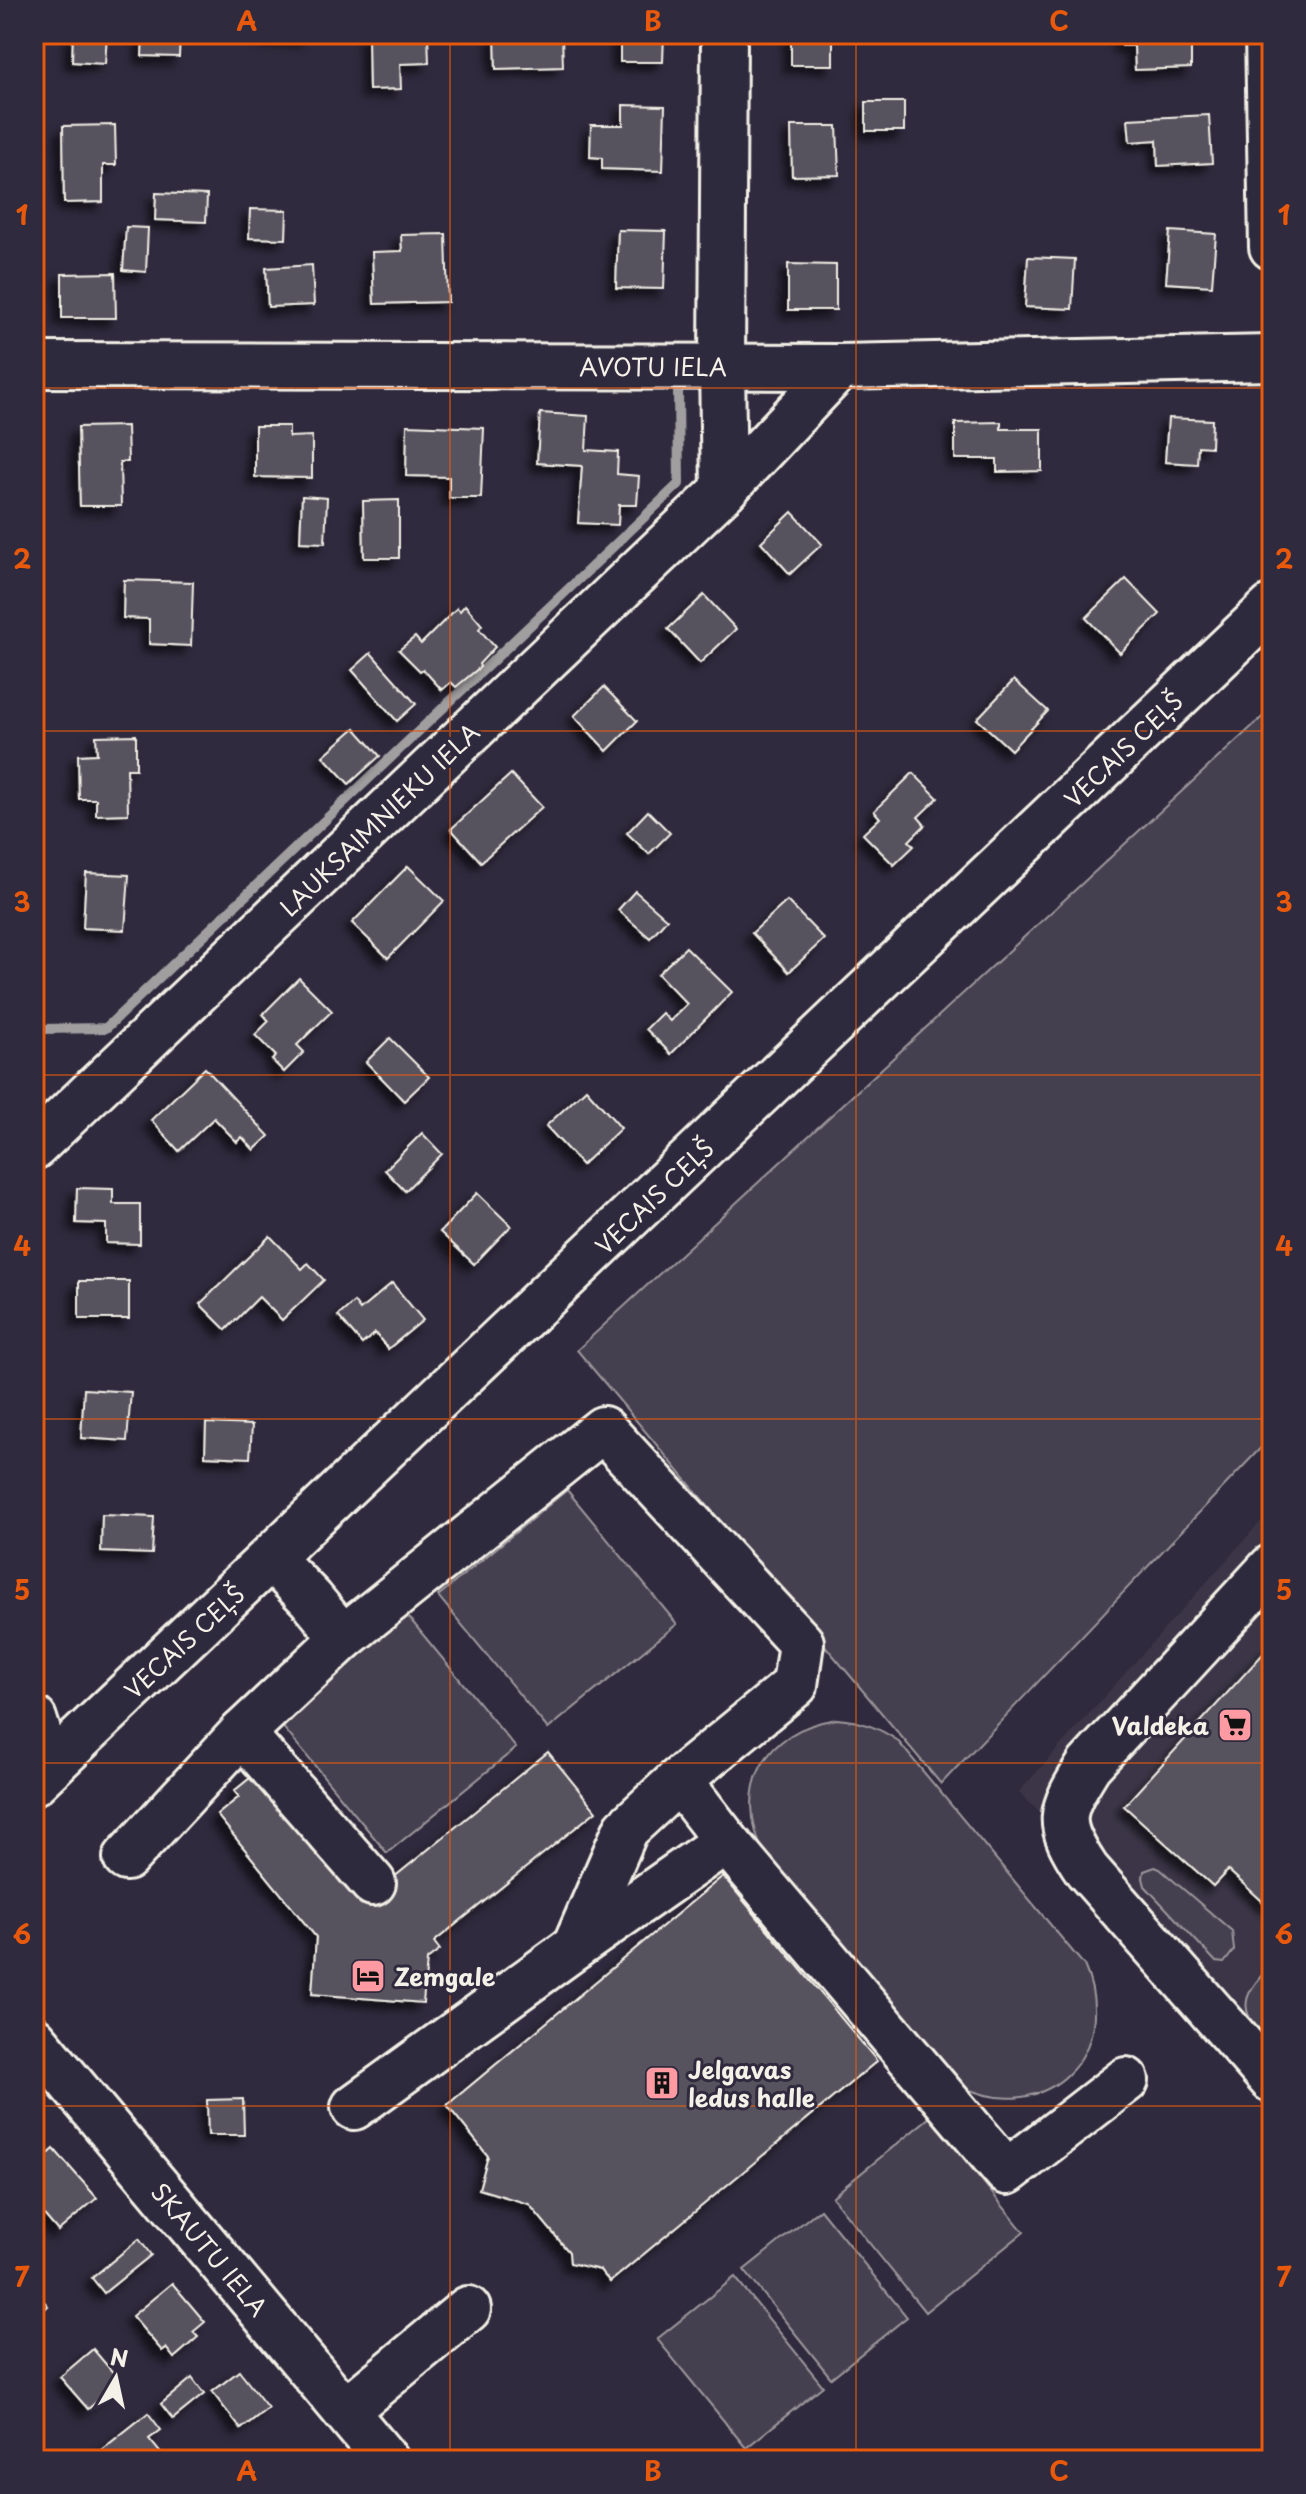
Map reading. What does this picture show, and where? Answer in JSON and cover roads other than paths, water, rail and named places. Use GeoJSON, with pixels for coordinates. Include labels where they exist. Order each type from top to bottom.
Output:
{"type":"FeatureCollection","features":[{"type":"Feature","properties":{"kind":"street"},"geometry":{"type":"LineString","coordinates":[[724,34],[724,490]]}},
{"type":"Feature","properties":{"kind":"street"},"geometry":{"type":"LineString","coordinates":[[1268,34],[1272,247]]}},
{"type":"Feature","properties":{"kind":"street","name":"AVOTU IELA"},"geometry":{"type":"LineString","coordinates":[[34,365],[840,367],[1272,358]]}},
{"type":"Feature","properties":{"kind":"street","name":"LAUKSAIMNIEKU IELA"},"geometry":{"type":"LineString","coordinates":[[34,1147],[724,490],[840,367]]}},
{"type":"Feature","properties":{"kind":"street","name":"VECAIS CEĻŠ"},"geometry":{"type":"LineString","coordinates":[[44,1772],[1272,607]]}},
{"type":"Feature","properties":{"kind":"street"},"geometry":{"type":"LineString","coordinates":[[126,1858],[242,1733],[343,1638],[603,1429],[801,1643],[795,1685],[679,1780],[626,1829],[575,1947]]}},
{"type":"Feature","properties":{"kind":"street"},"geometry":{"type":"LineString","coordinates":[[272,1559],[343,1638]]}},
{"type":"Feature","properties":{"kind":"street"},"geometry":{"type":"LineString","coordinates":[[1272,1567],[1089,1765],[1066,1801],[1064,1823],[1069,1843],[1087,1870],[1272,2080]]}},
{"type":"Feature","properties":{"kind":"street"},"geometry":{"type":"LineString","coordinates":[[34,1719],[42,1744],[44,1772]]}},
{"type":"Feature","properties":{"kind":"street"},"geometry":{"type":"LineString","coordinates":[[242,1733],[373,1883]]}},
{"type":"Feature","properties":{"kind":"street"},"geometry":{"type":"LineString","coordinates":[[679,1780],[726,1841],[1007,2172],[1126,2080]]}},
{"type":"Feature","properties":{"kind":"street"},"geometry":{"type":"LineString","coordinates":[[354,2107],[726,1841]]}},
{"type":"Feature","properties":{"kind":"street","name":"SKAUTU IELA"},"geometry":{"type":"LineString","coordinates":[[34,2039],[386,2460]]}},
{"type":"Feature","properties":{"kind":"street"},"geometry":{"type":"LineString","coordinates":[[345,2411],[468,2309]]}},
{"type":"Feature","properties":{"kind":"waterway"},"geometry":{"type":"LineString","coordinates":[[40,1029],[106,1028],[679,484],[678,389]]}},
{"type":"Feature","properties":{"kind":"place","name":"Valdeka"},"geometry":{"type":"Point","coordinates":[1235,1725]}},
{"type":"Feature","properties":{"kind":"place","name":"Zemgale"},"geometry":{"type":"Point","coordinates":[368,1976]}},
{"type":"Feature","properties":{"kind":"place","name":"Jelgavas ledus halle"},"geometry":{"type":"Point","coordinates":[662,2083]}}]}
